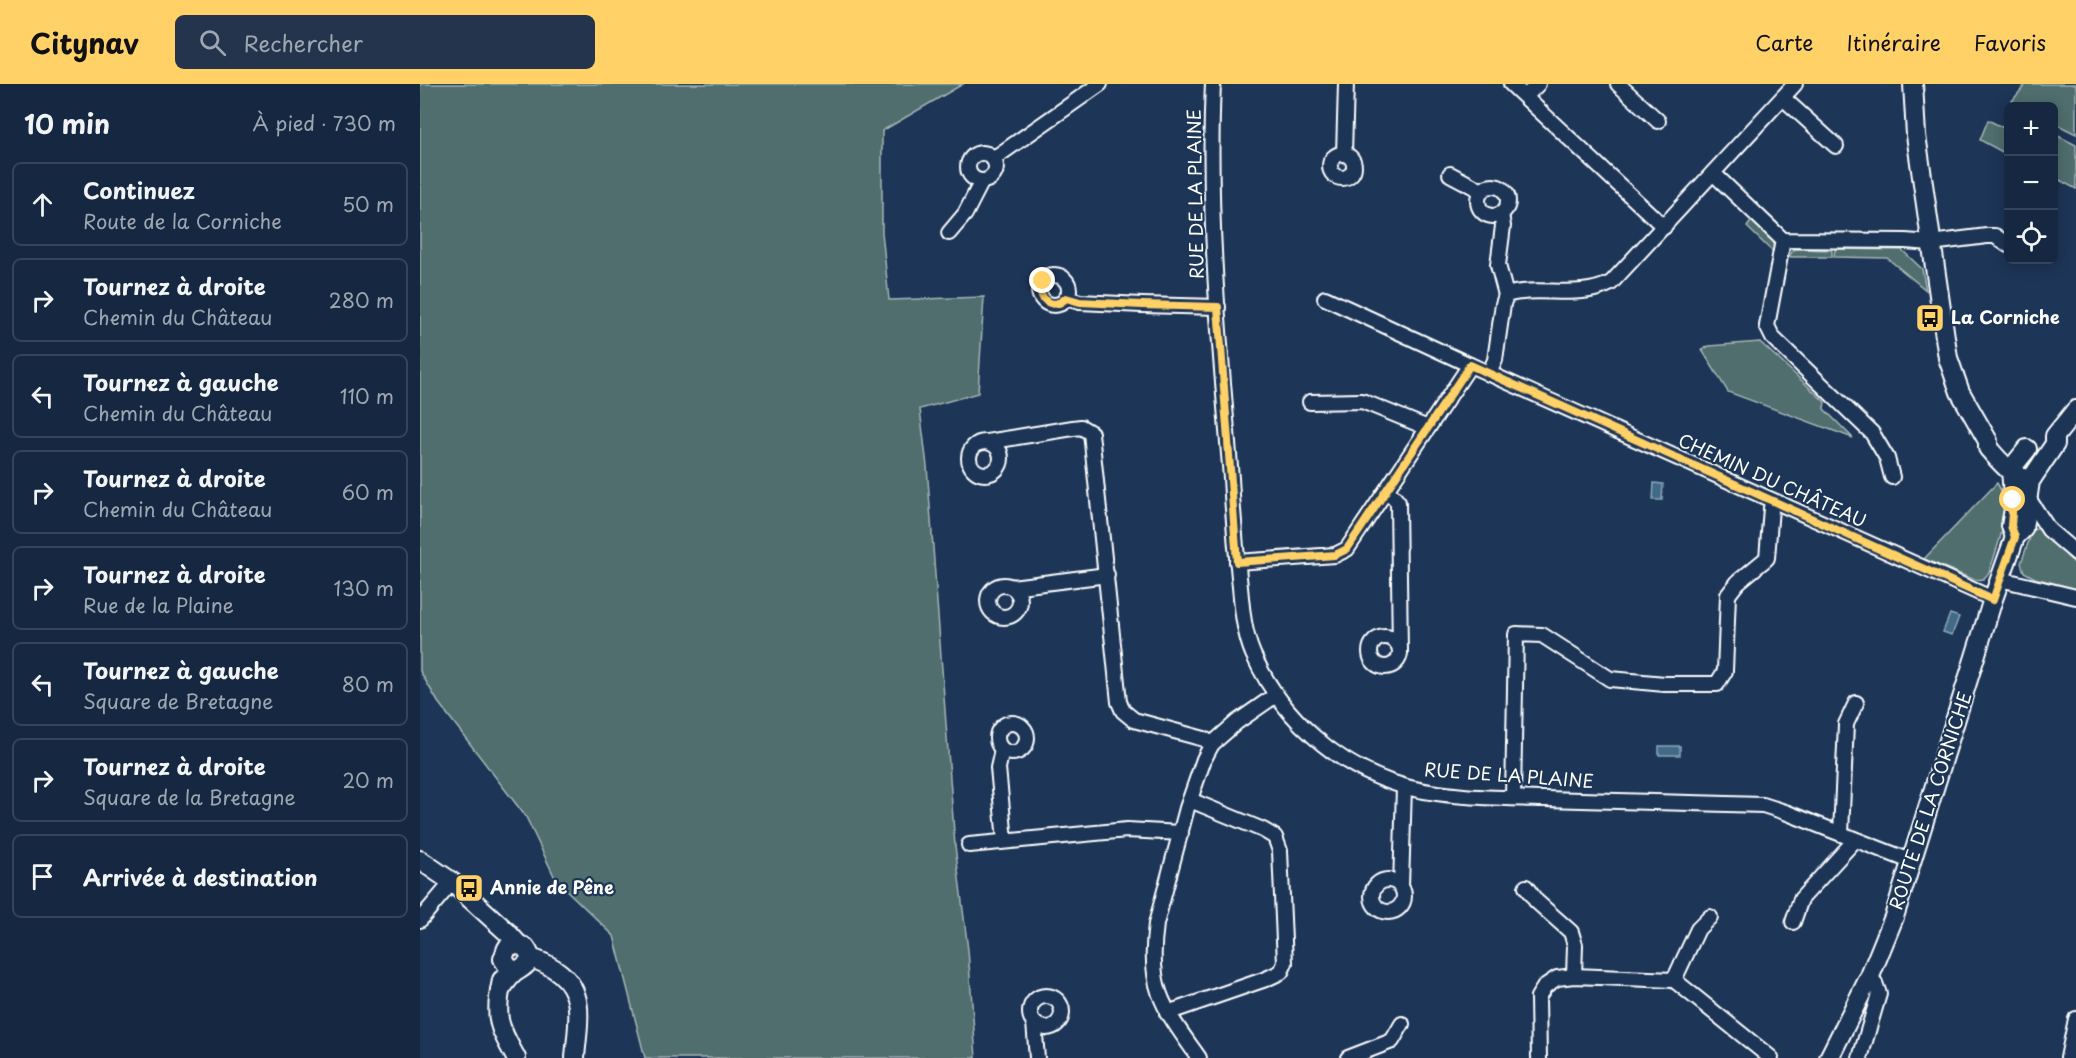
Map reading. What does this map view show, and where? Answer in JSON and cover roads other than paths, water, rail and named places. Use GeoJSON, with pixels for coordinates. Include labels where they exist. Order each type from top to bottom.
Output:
{"type":"FeatureCollection","features":[{"type":"Feature","properties":{"kind":"street"},"geometry":{"type":"LineString","coordinates":[[993,159],[1100,84]]}},
{"type":"Feature","properties":{"kind":"street","name":"RUE DE LA PLAINE"},"geometry":{"type":"LineString","coordinates":[[1213,84],[1212,189],[1218,307],[1243,616],[1254,654],[1276,695],[1305,729],[1366,772],[1404,787],[1465,795],[1513,798],[1763,805],[1913,862]]}},
{"type":"Feature","properties":{"kind":"street"},"geometry":{"type":"LineString","coordinates":[[1344,154],[1346,84]]}},
{"type":"Feature","properties":{"kind":"street"},"geometry":{"type":"LineString","coordinates":[[1511,84],[1664,227]]}},
{"type":"Feature","properties":{"kind":"street"},"geometry":{"type":"LineString","coordinates":[[1526,96],[1538,84]]}},
{"type":"Feature","properties":{"kind":"street"},"geometry":{"type":"LineString","coordinates":[[1618,84],[1658,121]]}},
{"type":"Feature","properties":{"kind":"street"},"geometry":{"type":"LineString","coordinates":[[1506,295],[1518,292],[1562,292],[1605,286],[1619,276],[1796,84]]}},
{"type":"Feature","properties":{"kind":"street"},"geometry":{"type":"LineString","coordinates":[[1913,84],[1916,135],[1948,358],[1960,392],[1988,441],[1988,448],[2021,479],[2035,473],[2021,452]]}},
{"type":"Feature","properties":{"kind":"street"},"geometry":{"type":"LineString","coordinates":[[1783,98],[1836,146]]}},
{"type":"Feature","properties":{"kind":"street"},"geometry":{"type":"LineString","coordinates":[[949,233],[965,214],[982,181],[993,176],[996,164],[984,153],[973,156],[969,160],[969,172],[972,177],[982,181]]}},
{"type":"Feature","properties":{"kind":"street"},"geometry":{"type":"LineString","coordinates":[[1713,173],[1784,240],[1931,243],[1995,236],[2004,242]]}},
{"type":"Feature","properties":{"kind":"street"},"geometry":{"type":"LineString","coordinates":[[1450,174],[1482,191]]}},
{"type":"Feature","properties":{"kind":"street"},"geometry":{"type":"LineString","coordinates":[[1491,186],[1501,188],[1505,192],[1508,196],[1507,206],[1500,214],[1491,216],[1483,212],[1479,204],[1482,191],[1491,186]]}},
{"type":"Feature","properties":{"kind":"street"},"geometry":{"type":"LineString","coordinates":[[1489,374],[1495,360],[1506,295],[1498,265],[1503,226],[1500,214]]}},
{"type":"Feature","properties":{"kind":"street"},"geometry":{"type":"LineString","coordinates":[[1784,240],[1767,326],[1770,333],[1872,433],[1887,458],[1892,477]]}},
{"type":"Feature","properties":{"kind":"street"},"geometry":{"type":"LineString","coordinates":[[1066,298],[1080,302],[1218,307]]}},
{"type":"Feature","properties":{"kind":"street","name":"CHEMIN DU CHÂTEAU"},"geometry":{"type":"LineString","coordinates":[[1325,298],[1993,600]]}},
{"type":"Feature","properties":{"kind":"street"},"geometry":{"type":"LineString","coordinates":[[1237,562],[1342,553],[1352,544],[1470,365]]}},
{"type":"Feature","properties":{"kind":"street"},"geometry":{"type":"LineString","coordinates":[[1310,402],[1362,401],[1428,428]]}},
{"type":"Feature","properties":{"kind":"street"},"geometry":{"type":"LineString","coordinates":[[1988,441],[1996,442],[2007,450],[2021,452],[2038,445],[2047,436],[2055,436],[2076,410]]}},
{"type":"Feature","properties":{"kind":"street"},"geometry":{"type":"LineString","coordinates":[[987,442],[1081,427],[1091,432],[1119,702],[1123,711],[1134,720],[1204,739],[1212,744]]}},
{"type":"Feature","properties":{"kind":"street","name":"ROUTE DE LA CORNICHE"},"geometry":{"type":"LineString","coordinates":[[1829,1058],[1870,976],[1894,917],[1993,600],[2015,537],[2023,529],[2035,473],[2055,444],[2055,436]]}},
{"type":"Feature","properties":{"kind":"street"},"geometry":{"type":"LineString","coordinates":[[2011,471],[2021,452]]}},
{"type":"Feature","properties":{"kind":"street","name":"ROUTE DE LA CORNICHE"},"geometry":{"type":"LineString","coordinates":[[2011,471],[2014,509],[2011,526],[2015,537]]}},
{"type":"Feature","properties":{"kind":"street"},"geometry":{"type":"LineString","coordinates":[[1387,490],[1398,502],[1400,652]]}},
{"type":"Feature","properties":{"kind":"street"},"geometry":{"type":"LineString","coordinates":[[2028,498],[2049,530],[2076,553]]}},
{"type":"Feature","properties":{"kind":"street"},"geometry":{"type":"LineString","coordinates":[[1513,798],[1516,634],[1542,635],[1610,679],[1654,683],[1717,684],[1725,671],[1728,595],[1738,582],[1767,558],[1773,501]]}},
{"type":"Feature","properties":{"kind":"street"},"geometry":{"type":"LineString","coordinates":[[1012,587],[1107,576]]}},
{"type":"Feature","properties":{"kind":"street"},"geometry":{"type":"LineString","coordinates":[[2001,579],[2076,597]]}},
{"type":"Feature","properties":{"kind":"street"},"geometry":{"type":"LineString","coordinates":[[1199,1058],[1167,1014],[1160,997],[1153,973],[1153,941],[1156,924],[1203,759],[1212,744],[1237,722],[1276,695]]}},
{"type":"Feature","properties":{"kind":"street"},"geometry":{"type":"LineString","coordinates":[[1841,833],[1846,724],[1856,703]]}},
{"type":"Feature","properties":{"kind":"street"},"geometry":{"type":"LineString","coordinates":[[1002,750],[998,768],[1005,841]]}},
{"type":"Feature","properties":{"kind":"street"},"geometry":{"type":"LineString","coordinates":[[1401,886],[1404,787]]}},
{"type":"Feature","properties":{"kind":"street"},"geometry":{"type":"LineString","coordinates":[[1167,1014],[1266,979],[1281,972],[1285,963],[1280,851],[1275,837],[1190,800]]}},
{"type":"Feature","properties":{"kind":"street"},"geometry":{"type":"LineString","coordinates":[[969,845],[1127,830],[1181,833]]}},
{"type":"Feature","properties":{"kind":"street"},"geometry":{"type":"LineString","coordinates":[[1793,922],[1801,899],[1855,840]]}},
{"type":"Feature","properties":{"kind":"street"},"geometry":{"type":"LineString","coordinates":[[420,860],[452,882],[493,921],[515,958]]}},
{"type":"Feature","properties":{"kind":"street"},"geometry":{"type":"LineString","coordinates":[[420,920],[452,882]]}},
{"type":"Feature","properties":{"kind":"street"},"geometry":{"type":"LineString","coordinates":[[1526,887],[1536,901],[1571,932],[1575,945],[1574,976]]}},
{"type":"Feature","properties":{"kind":"street"},"geometry":{"type":"LineString","coordinates":[[1674,980],[1698,929],[1710,917]]}},
{"type":"Feature","properties":{"kind":"street"},"geometry":{"type":"LineString","coordinates":[[515,958],[500,990],[496,1006],[498,1018],[516,1058]]}},
{"type":"Feature","properties":{"kind":"street"},"geometry":{"type":"LineString","coordinates":[[515,958],[540,960],[557,970],[573,986],[580,1012],[575,1058]]}},
{"type":"Feature","properties":{"kind":"street"},"geometry":{"type":"LineString","coordinates":[[1539,1058],[1539,997],[1545,986],[1557,978],[1574,976],[1674,980],[1771,1058]]}},
{"type":"Feature","properties":{"kind":"street"},"geometry":{"type":"LineString","coordinates":[[1860,1058],[1880,994],[1870,976]]}},
{"type":"Feature","properties":{"kind":"street"},"geometry":{"type":"LineString","coordinates":[[2068,1058],[2076,1019]]}},
{"type":"Feature","properties":{"kind":"street"},"geometry":{"type":"LineString","coordinates":[[1034,1023],[1037,1058]]}},
{"type":"Feature","properties":{"kind":"street"},"geometry":{"type":"LineString","coordinates":[[1348,1058],[1392,1041],[1402,1024]]}},
{"type":"Feature","properties":{"kind":"water"},"geometry":{"type":"Polygon","coordinates":[[[1654,483],[1663,484],[1662,500],[1653,500],[1654,483]]]}},
{"type":"Feature","properties":{"kind":"water"},"geometry":{"type":"Polygon","coordinates":[[[1950,614],[1959,617],[1952,635],[1943,632],[1950,614]]]}},
{"type":"Feature","properties":{"kind":"water"},"geometry":{"type":"Polygon","coordinates":[[[1659,746],[1680,746],[1680,755],[1659,755],[1659,746]]]}},
{"type":"Feature","properties":{"kind":"place","name":"La Corniche"},"geometry":{"type":"Point","coordinates":[1930,318]}},
{"type":"Feature","properties":{"kind":"place","name":"Annie de Pêne"},"geometry":{"type":"Point","coordinates":[469,888]}}]}
